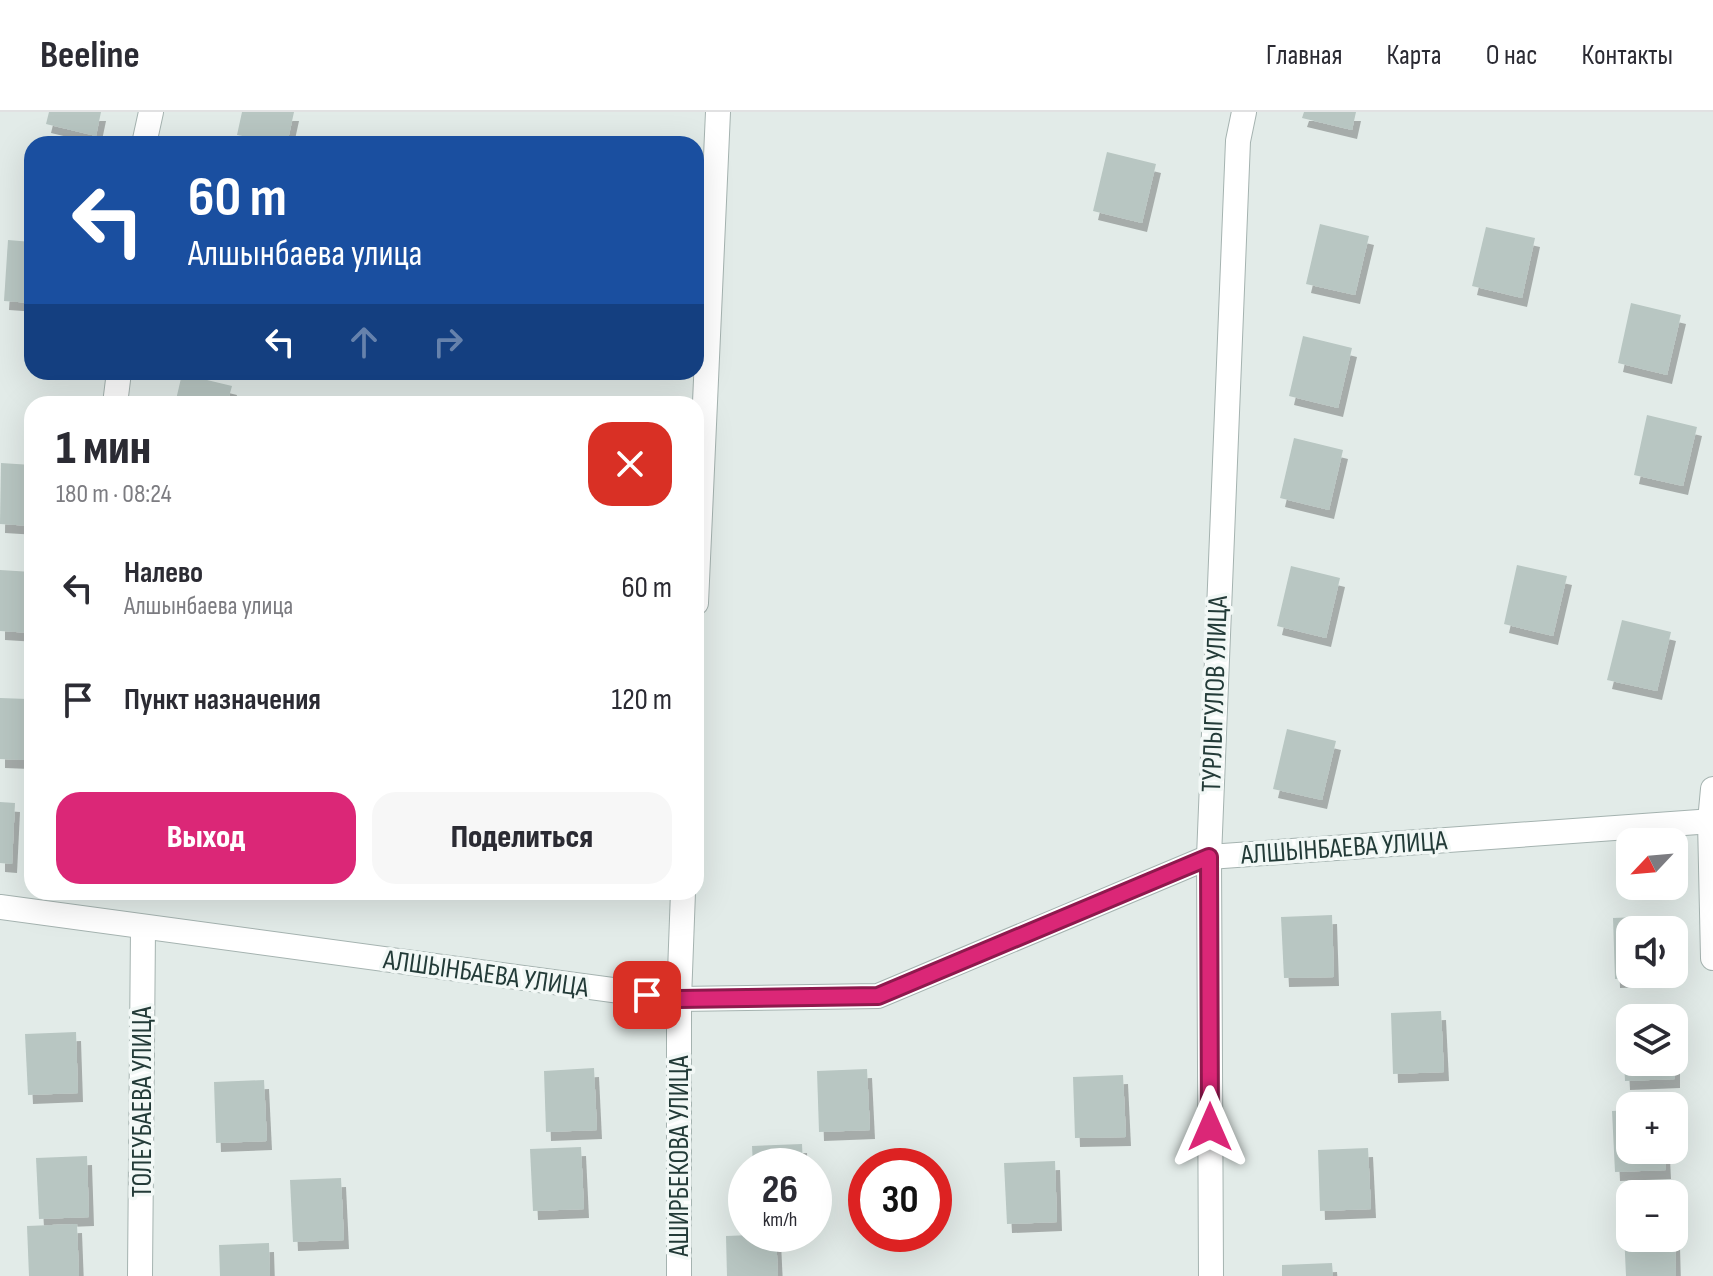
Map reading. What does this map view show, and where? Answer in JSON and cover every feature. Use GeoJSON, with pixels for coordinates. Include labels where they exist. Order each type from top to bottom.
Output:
{"type":"FeatureCollection","features":[{"type":"Feature","properties":{"kind":"street"},"geometry":{"type":"LineString","coordinates":[[146,136],[151,112]]}},
{"type":"Feature","properties":{"kind":"street"},"geometry":{"type":"LineString","coordinates":[[704,424],[718,112]]}},
{"type":"Feature","properties":{"kind":"street","name":"ТУРЛЫГУЛОВ УЛИЦА"},"geometry":{"type":"LineString","coordinates":[[1211,1276],[1209,857],[1237,157],[1244,112]]}},
{"type":"Feature","properties":{"kind":"street"},"geometry":{"type":"LineString","coordinates":[[1713,789],[1713,958]]}},
{"type":"Feature","properties":{"kind":"street","name":"АЛШЫНБАЕВА УЛИЦА"},"geometry":{"type":"LineString","coordinates":[[0,907],[61,903],[143,928],[679,999],[878,996],[1209,857],[1711,821]]}},
{"type":"Feature","properties":{"kind":"street","name":"АШИРБЕКОВА УЛИЦА"},"geometry":{"type":"LineString","coordinates":[[679,1276],[679,999],[683,900]]}},
{"type":"Feature","properties":{"kind":"street","name":"ТОЛЕУБАЕВА УЛИЦА"},"geometry":{"type":"LineString","coordinates":[[140,1276],[143,928]]}},
{"type":"Feature","properties":{"kind":"building"},"geometry":{"type":"Polygon","coordinates":[[[49,112],[101,112],[96,136],[46,124],[49,112]]]}},
{"type":"Feature","properties":{"kind":"building"},"geometry":{"type":"Polygon","coordinates":[[[242,112],[294,112],[289,136],[237,135],[242,112]]]}},
{"type":"Feature","properties":{"kind":"building"},"geometry":{"type":"Polygon","coordinates":[[[1304,112],[1356,112],[1352,130],[1302,118],[1304,112]]]}},
{"type":"Feature","properties":{"kind":"building"},"geometry":{"type":"Polygon","coordinates":[[[1107,152],[1156,164],[1142,223],[1093,211],[1107,152]]]}},
{"type":"Feature","properties":{"kind":"building"},"geometry":{"type":"Polygon","coordinates":[[[1320,224],[1369,236],[1355,295],[1306,284],[1320,224]]]}},
{"type":"Feature","properties":{"kind":"building"},"geometry":{"type":"Polygon","coordinates":[[[1486,227],[1535,238],[1522,298],[1472,286],[1486,227]]]}},
{"type":"Feature","properties":{"kind":"building"},"geometry":{"type":"Polygon","coordinates":[[[8,240],[24,241],[24,302],[4,301],[8,240]]]}},
{"type":"Feature","properties":{"kind":"building"},"geometry":{"type":"Polygon","coordinates":[[[1631,303],[1681,315],[1667,375],[1618,363],[1631,303]]]}},
{"type":"Feature","properties":{"kind":"building"},"geometry":{"type":"Polygon","coordinates":[[[1303,336],[1352,348],[1338,408],[1289,396],[1303,336]]]}},
{"type":"Feature","properties":{"kind":"building"},"geometry":{"type":"Polygon","coordinates":[[[181,380],[207,380],[232,386],[229,396],[177,396],[181,380]]]}},
{"type":"Feature","properties":{"kind":"building"},"geometry":{"type":"Polygon","coordinates":[[[1647,415],[1697,427],[1683,486],[1634,475],[1647,415]]]}},
{"type":"Feature","properties":{"kind":"building"},"geometry":{"type":"Polygon","coordinates":[[[1294,438],[1343,450],[1329,510],[1280,498],[1294,438]]]}},
{"type":"Feature","properties":{"kind":"building"},"geometry":{"type":"Polygon","coordinates":[[[1,463],[24,464],[24,526],[0,524],[1,463]]]}},
{"type":"Feature","properties":{"kind":"building"},"geometry":{"type":"Polygon","coordinates":[[[1517,565],[1567,576],[1553,636],[1504,624],[1517,565]]]}},
{"type":"Feature","properties":{"kind":"building"},"geometry":{"type":"Polygon","coordinates":[[[1291,566],[1340,578],[1326,638],[1277,626],[1291,566]]]}},
{"type":"Feature","properties":{"kind":"building"},"geometry":{"type":"Polygon","coordinates":[[[0,570],[24,572],[24,632],[0,631],[0,570]]]}},
{"type":"Feature","properties":{"kind":"building"},"geometry":{"type":"Polygon","coordinates":[[[1622,620],[1671,632],[1657,691],[1607,680],[1622,620]]]}},
{"type":"Feature","properties":{"kind":"building"},"geometry":{"type":"Polygon","coordinates":[[[0,698],[24,699],[24,760],[0,759],[0,698]]]}},
{"type":"Feature","properties":{"kind":"building"},"geometry":{"type":"Polygon","coordinates":[[[1287,729],[1336,741],[1322,800],[1273,789],[1287,729]]]}},
{"type":"Feature","properties":{"kind":"building"},"geometry":{"type":"Polygon","coordinates":[[[0,802],[15,803],[12,864],[0,863],[0,802]]]}},
{"type":"Feature","properties":{"kind":"building"},"geometry":{"type":"Polygon","coordinates":[[[1332,915],[1334,977],[1284,978],[1281,917],[1332,915]]]}},
{"type":"Feature","properties":{"kind":"building"},"geometry":{"type":"Polygon","coordinates":[[[1613,918],[1616,918],[1616,979],[1615,979],[1613,918]]]}},
{"type":"Feature","properties":{"kind":"building"},"geometry":{"type":"Polygon","coordinates":[[[1441,1011],[1444,1072],[1393,1074],[1391,1013],[1441,1011]]]}},
{"type":"Feature","properties":{"kind":"building"},"geometry":{"type":"Polygon","coordinates":[[[76,1032],[78,1093],[28,1095],[25,1034],[76,1032]]]}},
{"type":"Feature","properties":{"kind":"building"},"geometry":{"type":"Polygon","coordinates":[[[594,1068],[597,1130],[546,1132],[544,1071],[594,1068]]]}},
{"type":"Feature","properties":{"kind":"building"},"geometry":{"type":"Polygon","coordinates":[[[867,1069],[870,1130],[819,1132],[817,1071],[867,1069]]]}},
{"type":"Feature","properties":{"kind":"building"},"geometry":{"type":"Polygon","coordinates":[[[1123,1075],[1126,1137],[1075,1138],[1073,1077],[1123,1075]]]}},
{"type":"Feature","properties":{"kind":"building"},"geometry":{"type":"Polygon","coordinates":[[[1625,1076],[1675,1076],[1675,1079],[1625,1081],[1625,1076]]]}},
{"type":"Feature","properties":{"kind":"building"},"geometry":{"type":"Polygon","coordinates":[[[264,1080],[267,1141],[216,1143],[214,1082],[264,1080]]]}},
{"type":"Feature","properties":{"kind":"building"},"geometry":{"type":"Polygon","coordinates":[[[1612,1111],[1616,1111],[1616,1164],[1666,1164],[1666,1170],[1615,1172],[1612,1111]]]}},
{"type":"Feature","properties":{"kind":"building"},"geometry":{"type":"Polygon","coordinates":[[[802,1144],[802,1148],[752,1148],[802,1144]]]}},
{"type":"Feature","properties":{"kind":"building"},"geometry":{"type":"Polygon","coordinates":[[[581,1147],[584,1209],[533,1211],[530,1149],[581,1147]]]}},
{"type":"Feature","properties":{"kind":"building"},"geometry":{"type":"Polygon","coordinates":[[[1368,1148],[1371,1209],[1320,1211],[1318,1150],[1368,1148]]]}},
{"type":"Feature","properties":{"kind":"building"},"geometry":{"type":"Polygon","coordinates":[[[87,1156],[89,1217],[39,1219],[36,1158],[87,1156]]]}},
{"type":"Feature","properties":{"kind":"building"},"geometry":{"type":"Polygon","coordinates":[[[1055,1161],[1057,1222],[1007,1224],[1004,1163],[1055,1161]]]}},
{"type":"Feature","properties":{"kind":"building"},"geometry":{"type":"Polygon","coordinates":[[[341,1178],[344,1240],[293,1242],[290,1180],[341,1178]]]}},
{"type":"Feature","properties":{"kind":"building"},"geometry":{"type":"Polygon","coordinates":[[[77,1224],[79,1276],[29,1276],[27,1226],[77,1224]]]}},
{"type":"Feature","properties":{"kind":"building"},"geometry":{"type":"Polygon","coordinates":[[[726,1236],[728,1252],[777,1252],[778,1276],[727,1276],[726,1236]]]}},
{"type":"Feature","properties":{"kind":"building"},"geometry":{"type":"Polygon","coordinates":[[[269,1243],[270,1276],[220,1276],[219,1245],[269,1243]]]}},
{"type":"Feature","properties":{"kind":"building"},"geometry":{"type":"Polygon","coordinates":[[[1625,1252],[1675,1252],[1676,1276],[1626,1276],[1625,1252]]]}},
{"type":"Feature","properties":{"kind":"building"},"geometry":{"type":"Polygon","coordinates":[[[1332,1263],[1333,1276],[1282,1276],[1282,1265],[1332,1263]]]}},
{"type":"Feature","properties":{"kind":"route"},"geometry":{"type":"LineString","coordinates":[[647,995],[679,999],[878,996],[1209,857],[1210,1127]]}}]}
